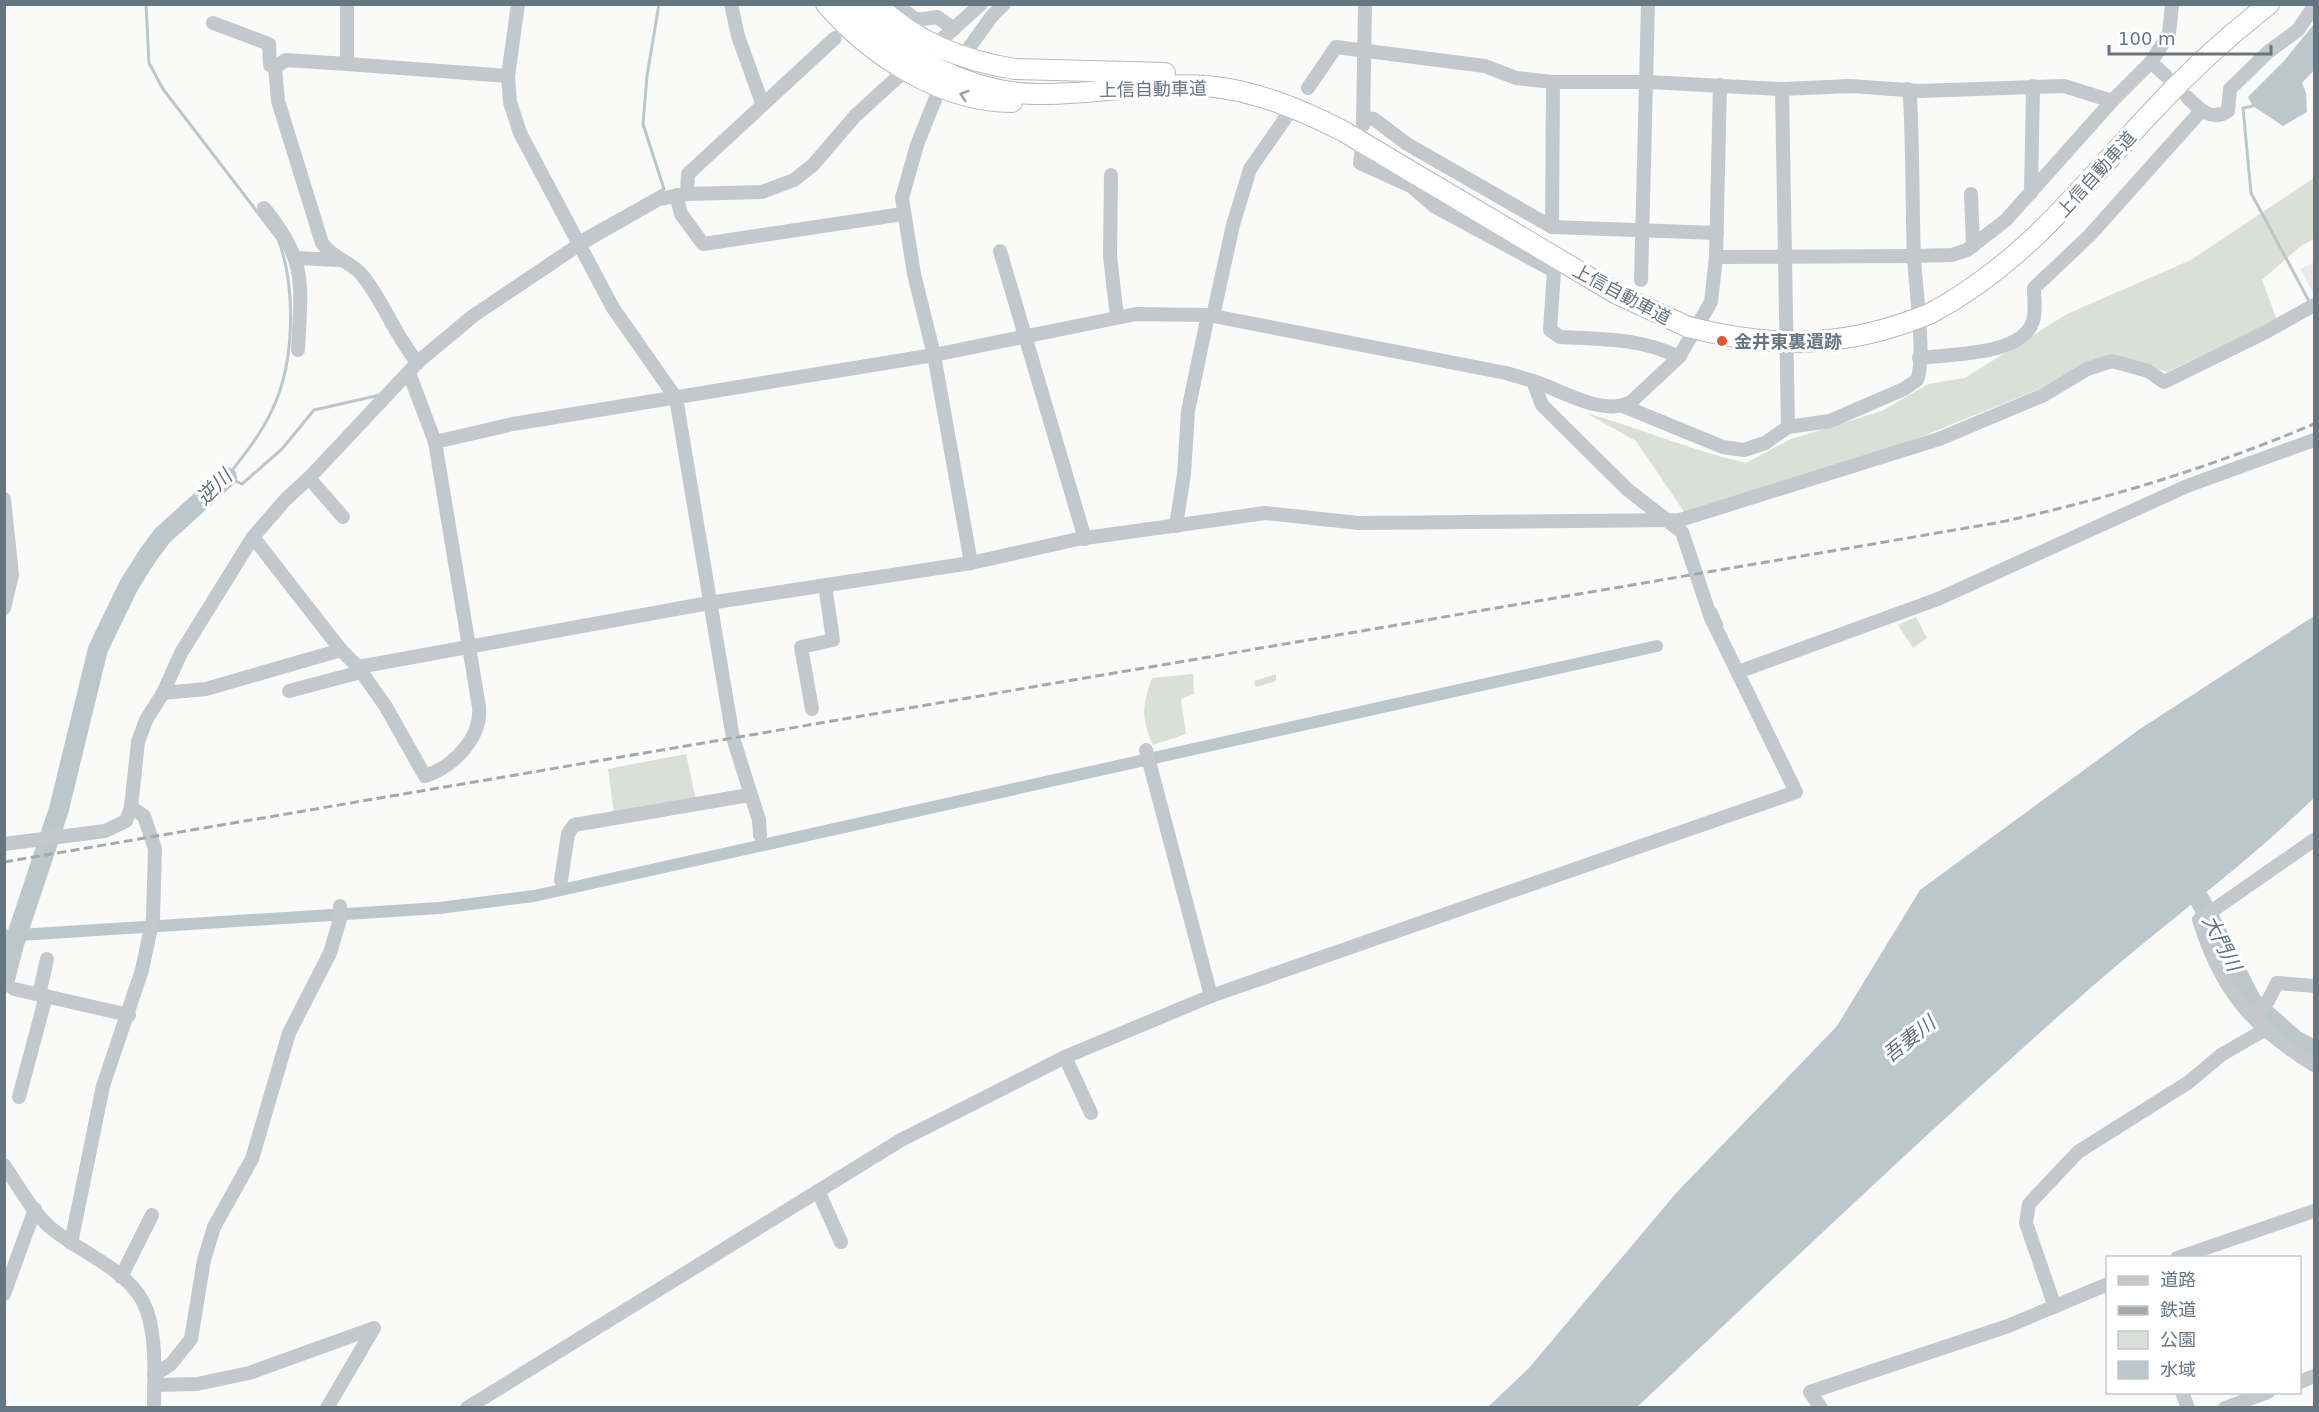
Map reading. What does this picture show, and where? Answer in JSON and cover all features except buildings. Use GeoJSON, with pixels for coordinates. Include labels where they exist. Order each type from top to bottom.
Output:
{"type":"FeatureCollection","features":[{"type":"Feature","properties":{"kind":"highway"},"geometry":{"type":"LineString","coordinates":[[826,4],[850,29],[892,61],[922,79],[965,96],[1005,102],[1053,102],[1166,79]]}},
{"type":"Feature","properties":{"kind":"highway","name":"上信自動車道"},"geometry":{"type":"LineString","coordinates":[[850,4],[887,38],[933,65],[995,80],[1028,83],[1231,79],[1261,86],[1308,103],[1615,283],[1690,323],[1748,331],[1801,334],[1840,331],[1927,310],[1974,289],[2035,239],[2181,80],[2216,47],[2269,4]]}},
{"type":"Feature","properties":{"kind":"highway"},"geometry":{"type":"LineString","coordinates":[[876,4],[899,24],[939,48],[992,66],[1166,79]]}},
{"type":"Feature","properties":{"kind":"highway","name":"上信自動車道"},"geometry":{"type":"LineString","coordinates":[[1927,310],[1966,284],[2024,237],[2061,200],[2174,73],[2255,4]]}},
{"type":"Feature","properties":{"kind":"street"},"geometry":{"type":"LineString","coordinates":[[347,4],[347,64]]}},
{"type":"Feature","properties":{"kind":"street"},"geometry":{"type":"LineString","coordinates":[[518,4],[508,76],[510,102],[520,132],[613,308],[676,398],[733,738],[749,795],[759,820],[760,835]]}},
{"type":"Feature","properties":{"kind":"street"},"geometry":{"type":"LineString","coordinates":[[731,4],[738,36],[762,103]]}},
{"type":"Feature","properties":{"kind":"street"},"geometry":{"type":"LineString","coordinates":[[941,40],[981,4]]}},
{"type":"Feature","properties":{"kind":"street"},"geometry":{"type":"LineString","coordinates":[[966,52],[992,16],[1004,4]]}},
{"type":"Feature","properties":{"kind":"street"},"geometry":{"type":"LineString","coordinates":[[1365,4],[1363,121],[1374,119],[1407,144],[1552,227],[1717,232]]}},
{"type":"Feature","properties":{"kind":"street"},"geometry":{"type":"LineString","coordinates":[[1641,280],[1641,229],[1648,82],[1648,4]]}},
{"type":"Feature","properties":{"kind":"street"},"geometry":{"type":"LineString","coordinates":[[1716,257],[1952,255],[1973,246],[2006,220],[2112,101],[2151,62],[2169,34],[2172,4]]}},
{"type":"Feature","properties":{"kind":"street"},"geometry":{"type":"LineString","coordinates":[[904,6],[917,20],[940,19],[954,29]]}},
{"type":"Feature","properties":{"kind":"street"},"geometry":{"type":"LineString","coordinates":[[2187,97],[2200,111],[2214,115],[2229,111],[2230,89],[2268,52],[2298,30],[2314,6]]}},
{"type":"Feature","properties":{"kind":"street"},"geometry":{"type":"LineString","coordinates":[[213,23],[269,44],[270,65],[275,67]]}},
{"type":"Feature","properties":{"kind":"street"},"geometry":{"type":"LineString","coordinates":[[836,38],[762,103],[688,174],[681,194],[681,214],[703,244],[903,214]]}},
{"type":"Feature","properties":{"kind":"street"},"geometry":{"type":"LineString","coordinates":[[1308,88],[1336,47],[1485,66],[1516,78],[1553,82],[1648,82],[1782,89],[1851,86],[1920,91],[2064,86],[2112,101]]}},
{"type":"Feature","properties":{"kind":"street"},"geometry":{"type":"LineString","coordinates":[[275,67],[286,60],[508,76]]}},
{"type":"Feature","properties":{"kind":"street"},"geometry":{"type":"LineString","coordinates":[[2151,62],[2166,76]]}},
{"type":"Feature","properties":{"kind":"street"},"geometry":{"type":"LineString","coordinates":[[253,537],[341,650],[359,669],[386,707],[425,776],[436,773],[455,759],[478,729],[479,714],[470,645],[435,442],[414,363],[361,273],[331,255],[322,243],[278,101],[275,67]]}},
{"type":"Feature","properties":{"kind":"street"},"geometry":{"type":"LineString","coordinates":[[4,844],[62,837],[122,826],[129,816],[138,742],[146,720],[163,693],[181,653],[253,537],[414,363],[473,316],[578,240],[659,200],[681,194],[762,192],[794,180],[813,165],[855,116],[900,75]]}},
{"type":"Feature","properties":{"kind":"street"},"geometry":{"type":"LineString","coordinates":[[1552,227],[1553,82]]}},
{"type":"Feature","properties":{"kind":"street"},"geometry":{"type":"LineString","coordinates":[[1623,406],[1631,402],[1679,357],[1711,302],[1716,257],[1720,85]]}},
{"type":"Feature","properties":{"kind":"street"},"geometry":{"type":"LineString","coordinates":[[2031,193],[2033,86]]}},
{"type":"Feature","properties":{"kind":"street"},"geometry":{"type":"LineString","coordinates":[[1782,89],[1788,427]]}},
{"type":"Feature","properties":{"kind":"street"},"geometry":{"type":"LineString","coordinates":[[435,442],[513,424],[934,355],[1136,314],[1210,315],[1495,371],[1533,381],[1604,406],[1623,406],[1734,450],[1744,450],[1764,443],[1788,427],[1830,421],[1904,389],[1917,380],[1920,358],[1914,256],[1912,133],[1910,97],[1907,89]]}},
{"type":"Feature","properties":{"kind":"street"},"geometry":{"type":"LineString","coordinates":[[938,92],[906,182],[902,198],[903,214],[914,274],[934,355],[970,562]]}},
{"type":"Feature","properties":{"kind":"street"},"geometry":{"type":"LineString","coordinates":[[1176,526],[1184,474],[1188,411],[1233,225],[1250,169],[1292,110]]}},
{"type":"Feature","properties":{"kind":"street"},"geometry":{"type":"LineString","coordinates":[[1920,358],[2000,348],[2021,338],[2033,321],[2034,288],[2089,236],[2200,111]]}},
{"type":"Feature","properties":{"kind":"street"},"geometry":{"type":"LineString","coordinates":[[1362,148],[1360,162],[1411,186],[1434,206],[1554,271],[1550,330],[1560,337],[1636,341],[1662,348],[1679,357]]}},
{"type":"Feature","properties":{"kind":"street"},"geometry":{"type":"LineString","coordinates":[[1111,175],[1110,256],[1117,317]]}},
{"type":"Feature","properties":{"kind":"street"},"geometry":{"type":"LineString","coordinates":[[1971,194],[1973,246]]}},
{"type":"Feature","properties":{"kind":"street"},"geometry":{"type":"LineString","coordinates":[[264,208],[284,233],[297,258],[300,296],[297,350]]}},
{"type":"Feature","properties":{"kind":"street"},"geometry":{"type":"LineString","coordinates":[[1000,251],[1085,538]]}},
{"type":"Feature","properties":{"kind":"street"},"geometry":{"type":"LineString","coordinates":[[297,258],[339,260]]}},
{"type":"Feature","properties":{"kind":"street"},"geometry":{"type":"LineString","coordinates":[[289,691],[359,669],[470,645],[709,603],[970,562],[1085,538],[1265,513],[1359,523],[1669,521],[1702,514],[1939,439],[2044,394],[2086,369],[2112,362],[2148,371],[2164,382],[2310,308]]}},
{"type":"Feature","properties":{"kind":"street"},"geometry":{"type":"LineString","coordinates":[[467,1407],[901,1140],[1065,1057],[1211,996],[1796,792],[1707,609],[1686,541],[1669,521],[1628,490],[1542,405],[1533,381]]}},
{"type":"Feature","properties":{"kind":"street"},"geometry":{"type":"LineString","coordinates":[[1738,672],[1938,599],[2187,486],[2314,440]]}},
{"type":"Feature","properties":{"kind":"street"},"geometry":{"type":"LineString","coordinates":[[309,478],[343,517]]}},
{"type":"Feature","properties":{"kind":"street"},"geometry":{"type":"LineString","coordinates":[[4,499],[12,575],[4,608]]}},
{"type":"Feature","properties":{"kind":"street"},"geometry":{"type":"LineString","coordinates":[[812,709],[801,647],[834,646],[825,585]]}},
{"type":"Feature","properties":{"kind":"street"},"geometry":{"type":"LineString","coordinates":[[163,693],[206,689],[341,650]]}},
{"type":"Feature","properties":{"kind":"street"},"geometry":{"type":"LineString","coordinates":[[1146,750],[1211,996]]}},
{"type":"Feature","properties":{"kind":"street"},"geometry":{"type":"LineString","coordinates":[[561,880],[568,834],[574,825],[749,795]]}},
{"type":"Feature","properties":{"kind":"street"},"geometry":{"type":"LineString","coordinates":[[71,1243],[104,1086],[129,1015],[152,925],[155,849],[144,816],[131,807]]}},
{"type":"Feature","properties":{"kind":"street"},"geometry":{"type":"LineString","coordinates":[[2314,840],[2199,920],[2217,970],[2235,997],[2266,1029],[2314,1065]]}},
{"type":"Feature","properties":{"kind":"street"},"geometry":{"type":"LineString","coordinates":[[154,1380],[171,1364],[191,1339],[204,1260],[214,1227],[252,1158],[289,1033],[330,953],[340,912]]}},
{"type":"Feature","properties":{"kind":"street"},"geometry":{"type":"LineString","coordinates":[[19,1097],[42,996],[47,959]]}},
{"type":"Feature","properties":{"kind":"street"},"geometry":{"type":"LineString","coordinates":[[2253,1016],[2268,1001],[2277,983],[2314,986]]}},
{"type":"Feature","properties":{"kind":"street"},"geometry":{"type":"LineString","coordinates":[[14,989],[129,1015]]}},
{"type":"Feature","properties":{"kind":"street"},"geometry":{"type":"LineString","coordinates":[[2055,1307],[2026,1223],[2029,1204],[2078,1152],[2189,1082],[2221,1055],[2266,1029]]}},
{"type":"Feature","properties":{"kind":"street"},"geometry":{"type":"LineString","coordinates":[[1065,1057],[1091,1113]]}},
{"type":"Feature","properties":{"kind":"street"},"geometry":{"type":"LineString","coordinates":[[4,1165],[50,1227],[121,1277],[135,1291],[147,1310],[154,1380],[154,1407]]}},
{"type":"Feature","properties":{"kind":"street"},"geometry":{"type":"LineString","coordinates":[[818,1191],[841,1242]]}},
{"type":"Feature","properties":{"kind":"street"},"geometry":{"type":"LineString","coordinates":[[4,1294],[35,1209]]}},
{"type":"Feature","properties":{"kind":"street"},"geometry":{"type":"LineString","coordinates":[[2180,1256],[2314,1210]]}},
{"type":"Feature","properties":{"kind":"street"},"geometry":{"type":"LineString","coordinates":[[121,1277],[152,1215]]}},
{"type":"Feature","properties":{"kind":"street"},"geometry":{"type":"LineString","coordinates":[[1821,1407],[1810,1392],[2008,1326],[2106,1285]]}},
{"type":"Feature","properties":{"kind":"street"},"geometry":{"type":"LineString","coordinates":[[154,1380],[197,1383],[249,1373],[374,1328],[327,1407]]}},
{"type":"Feature","properties":{"kind":"street"},"geometry":{"type":"LineString","coordinates":[[2225,1407],[2262,1394]]}},
{"type":"Feature","properties":{"kind":"shaded area"},"geometry":{"type":"Polygon","coordinates":[[[2314,262],[2314,294],[2300,269],[2314,262]]]}},
{"type":"Feature","properties":{"kind":"green space"},"geometry":{"type":"Polygon","coordinates":[[[2314,178],[2314,239],[2301,246],[2262,280],[2277,320],[2167,372],[2118,357],[1884,452],[1685,513],[1636,441],[1586,413],[1746,463],[1791,439],[1882,411],[1928,384],[1965,378],[2067,314],[2191,260],[2314,178]]]}},
{"type":"Feature","properties":{"kind":"green space"},"geometry":{"type":"Polygon","coordinates":[[[1916,617],[1927,638],[1913,648],[1898,625],[1916,617]]]}},
{"type":"Feature","properties":{"kind":"green space"},"geometry":{"type":"Polygon","coordinates":[[[1193,674],[1194,694],[1181,699],[1186,734],[1153,745],[1146,727],[1144,712],[1152,678],[1193,674]]]}},
{"type":"Feature","properties":{"kind":"green space"},"geometry":{"type":"Polygon","coordinates":[[[1276,674],[1276,681],[1256,687],[1254,681],[1276,674]]]}},
{"type":"Feature","properties":{"kind":"green space"},"geometry":{"type":"Polygon","coordinates":[[[686,754],[696,800],[614,813],[608,769],[686,754]]]}},
{"type":"Feature","properties":{"kind":"water"},"geometry":{"type":"Polygon","coordinates":[[[2314,24],[2314,70],[2302,83],[2306,93],[2307,112],[2283,126],[2253,106],[2248,97],[2284,61],[2314,24]]]}},
{"type":"Feature","properties":{"kind":"water","name":"吾妻川"},"geometry":{"type":"Polygon","coordinates":[[[2314,616],[2314,798],[2231,872],[2115,967],[1973,1093],[1637,1407],[1488,1407],[1529,1368],[1677,1192],[1837,1026],[1920,890],[2140,729],[2314,616]]]}},
{"type":"Feature","properties":{"kind":"waterway","name":"逆川"},"geometry":{"type":"LineString","coordinates":[[146,4],[149,63],[163,89],[278,239],[288,279],[289,346],[280,389],[264,426],[227,477],[242,484],[282,449],[314,410],[380,395]]}},
{"type":"Feature","properties":{"kind":"waterway"},"geometry":{"type":"LineString","coordinates":[[580,236],[664,189],[643,124],[647,76],[659,4]]}},
{"type":"Feature","properties":{"kind":"waterway"},"geometry":{"type":"LineString","coordinates":[[2253,106],[2243,108],[2251,193],[2310,303]]}},
{"type":"Feature","properties":{"kind":"waterway","name":"逆川"},"geometry":{"type":"LineString","coordinates":[[4,983],[14,944],[59,809],[98,649],[129,585],[162,536],[227,477]]}},
{"type":"Feature","properties":{"kind":"waterway"},"geometry":{"type":"LineString","coordinates":[[1715,609],[1722,625]]}},
{"type":"Feature","properties":{"kind":"waterway"},"geometry":{"type":"LineString","coordinates":[[4,936],[439,908],[534,896],[1657,646]]}},
{"type":"Feature","properties":{"kind":"waterway","name":"大門川"},"geometry":{"type":"LineString","coordinates":[[2179,880],[2200,900],[2252,1002],[2295,1040],[2314,1050]]}},
{"type":"Feature","properties":{"kind":"railway"},"geometry":{"type":"LineString","coordinates":[[4,862],[1996,523],[2077,504],[2158,481],[2276,440],[2314,424]]}},
{"type":"Feature","properties":{"kind":"place","name":"金井東裏遺跡"},"geometry":{"type":"Point","coordinates":[1722,341]}}]}
